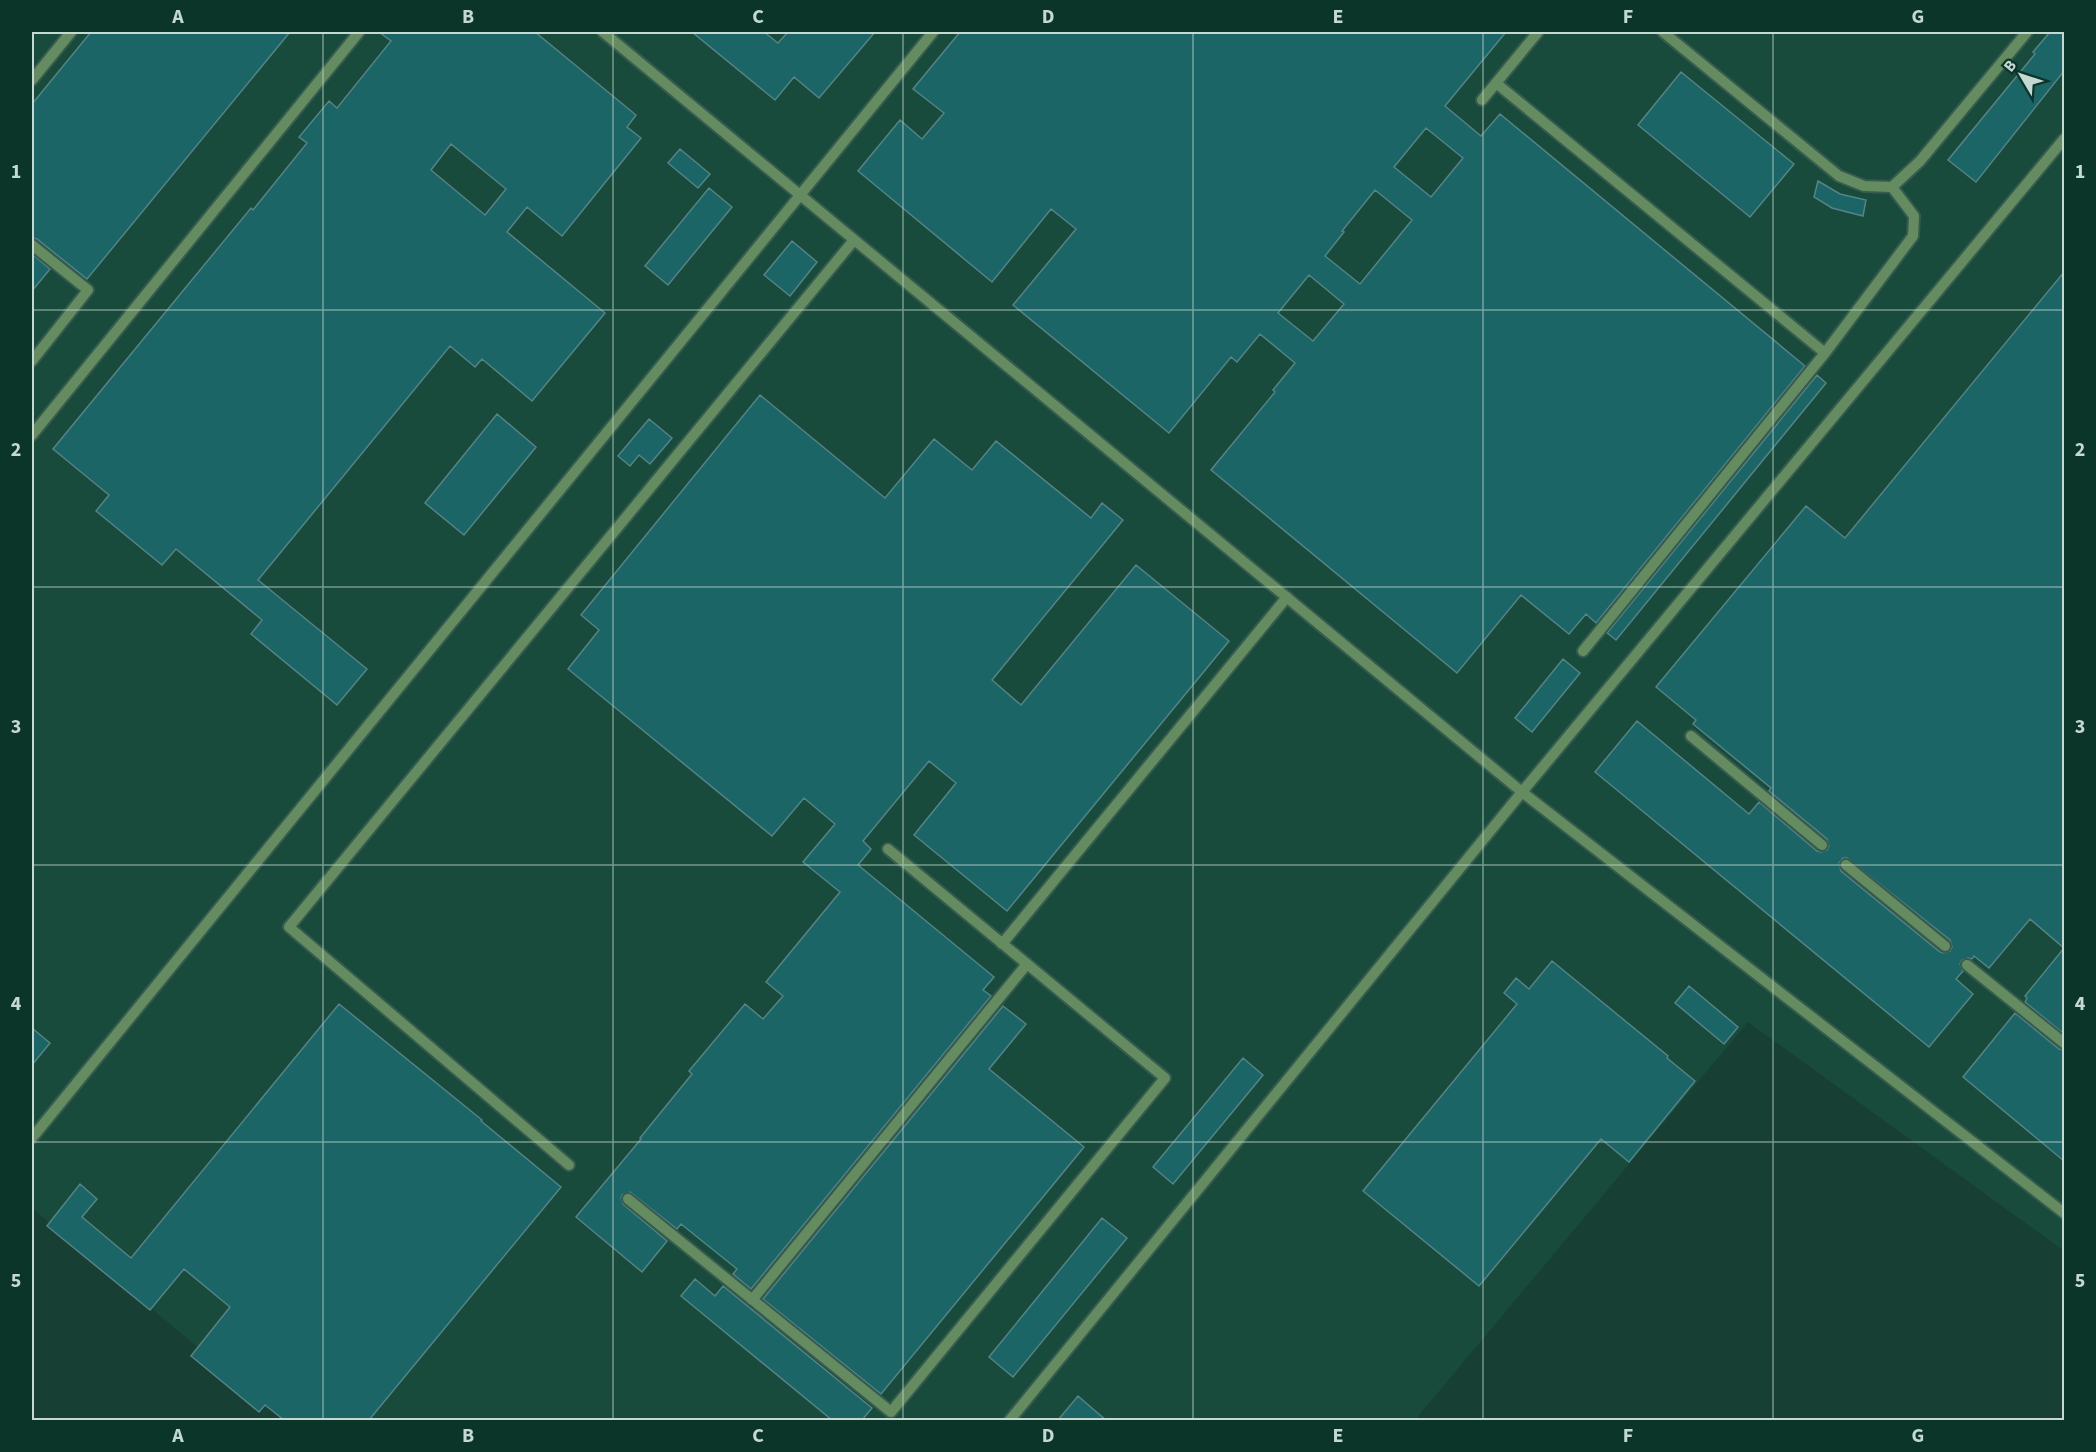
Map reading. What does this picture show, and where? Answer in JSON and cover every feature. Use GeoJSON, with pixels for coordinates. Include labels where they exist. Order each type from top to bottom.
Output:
{"type":"FeatureCollection","features":[{"type":"Feature","properties":{"kind":"lane"},"geometry":{"type":"LineString","coordinates":[[32,80],[71,32]]}},
{"type":"Feature","properties":{"kind":"lane"},"geometry":{"type":"LineString","coordinates":[[32,435],[359,32]]}},
{"type":"Feature","properties":{"kind":"lane"},"geometry":{"type":"LineString","coordinates":[[603,32],[1522,792],[2064,1214]]}},
{"type":"Feature","properties":{"kind":"lane"},"geometry":{"type":"LineString","coordinates":[[32,1138],[933,32]]}},
{"type":"Feature","properties":{"kind":"lane"},"geometry":{"type":"LineString","coordinates":[[1482,100],[1538,32]]}},
{"type":"Feature","properties":{"kind":"lane"},"geometry":{"type":"LineString","coordinates":[[1663,32],[1839,176],[1864,186],[1892,186],[1920,161],[2027,32]]}},
{"type":"Feature","properties":{"kind":"lane"},"geometry":{"type":"LineString","coordinates":[[1496,83],[1825,353]]}},
{"type":"Feature","properties":{"kind":"lane"},"geometry":{"type":"LineString","coordinates":[[1010,1420],[1522,792],[2064,139]]}},
{"type":"Feature","properties":{"kind":"lane"},"geometry":{"type":"LineString","coordinates":[[1583,651],[1825,353],[1913,236],[1914,216],[1892,186]]}},
{"type":"Feature","properties":{"kind":"lane"},"geometry":{"type":"LineString","coordinates":[[569,1165],[290,927],[854,240]]}},
{"type":"Feature","properties":{"kind":"lane"},"geometry":{"type":"LineString","coordinates":[[32,245],[88,290],[32,361]]}},
{"type":"Feature","properties":{"kind":"lane"},"geometry":{"type":"LineString","coordinates":[[1002,944],[1287,597]]}},
{"type":"Feature","properties":{"kind":"lane"},"geometry":{"type":"LineString","coordinates":[[1691,736],[1822,846]]}},
{"type":"Feature","properties":{"kind":"lane"},"geometry":{"type":"LineString","coordinates":[[628,1199],[891,1412],[1165,1078],[888,849]]}},
{"type":"Feature","properties":{"kind":"lane"},"geometry":{"type":"LineString","coordinates":[[1846,865],[1945,946]]}},
{"type":"Feature","properties":{"kind":"lane"},"geometry":{"type":"LineString","coordinates":[[752,1300],[1027,964]]}},
{"type":"Feature","properties":{"kind":"lane"},"geometry":{"type":"LineString","coordinates":[[1967,965],[2064,1043]]}},
{"type":"Feature","properties":{"kind":"shaded area"},"geometry":{"type":"Polygon","coordinates":[[[32,32],[2064,32],[2064,1251],[1748,1022],[1415,1420],[284,1420],[32,1208],[32,32]]]}},
{"type":"Feature","properties":{"kind":"building"},"geometry":{"type":"Polygon","coordinates":[[[91,32],[290,32],[87,279],[37,239],[32,238],[32,104],[91,32]]]}},
{"type":"Feature","properties":{"kind":"building"},"geometry":{"type":"Polygon","coordinates":[[[379,32],[535,32],[636,115],[627,127],[641,138],[562,236],[527,207],[507,232],[605,313],[532,401],[482,359],[475,367],[450,346],[258,580],[367,669],[337,705],[251,634],[262,620],[176,549],[162,565],[96,511],[109,495],[53,449],[307,143],[299,137],[329,101],[337,108],[391,41],[379,32]],[[451,144],[431,170],[485,215],[506,189],[451,144]]]}},
{"type":"Feature","properties":{"kind":"building"},"geometry":{"type":"Polygon","coordinates":[[[692,32],[764,32],[778,43],[788,32],[875,32],[819,98],[794,77],[775,100],[692,32]]]}},
{"type":"Feature","properties":{"kind":"building"},"geometry":{"type":"Polygon","coordinates":[[[960,32],[1506,32],[1445,106],[1481,136],[1500,114],[1805,366],[1596,623],[1586,614],[1569,634],[1521,595],[1457,673],[1211,470],[1275,392],[1273,390],[1295,363],[1260,334],[1237,362],[1231,357],[1169,433],[1013,305],[1076,229],[1051,209],[992,282],[858,171],[900,120],[922,139],[944,113],[913,89],[960,32]],[[1426,128],[1394,167],[1431,197],[1463,158],[1426,128]],[[1375,190],[1342,231],[1344,232],[1325,256],[1360,284],[1412,220],[1375,190]],[[1309,275],[1278,313],[1313,341],[1344,304],[1309,275]]]}},
{"type":"Feature","properties":{"kind":"building"},"geometry":{"type":"Polygon","coordinates":[[[2050,32],[2064,32],[2064,71],[1976,182],[1948,160],[2035,54],[2033,52],[2050,32]]]}},
{"type":"Feature","properties":{"kind":"building"},"geometry":{"type":"Polygon","coordinates":[[[1681,72],[1794,164],[1750,217],[1638,125],[1681,72]]]}},
{"type":"Feature","properties":{"kind":"building"},"geometry":{"type":"Polygon","coordinates":[[[680,149],[710,174],[698,188],[668,163],[680,149]]]}},
{"type":"Feature","properties":{"kind":"building"},"geometry":{"type":"Polygon","coordinates":[[[1818,181],[1840,194],[1866,200],[1863,216],[1832,208],[1814,197],[1818,181]]]}},
{"type":"Feature","properties":{"kind":"building"},"geometry":{"type":"Polygon","coordinates":[[[709,188],[732,207],[668,285],[645,266],[709,188]]]}},
{"type":"Feature","properties":{"kind":"building"},"geometry":{"type":"Polygon","coordinates":[[[792,241],[817,262],[790,296],[764,275],[792,241]]]}},
{"type":"Feature","properties":{"kind":"building"},"geometry":{"type":"Polygon","coordinates":[[[32,254],[50,269],[32,291],[32,254]]]}},
{"type":"Feature","properties":{"kind":"building"},"geometry":{"type":"Polygon","coordinates":[[[2064,272],[2064,948],[2030,919],[1989,968],[1974,956],[1972,959],[1962,960],[1960,964],[1963,971],[1956,979],[1973,994],[1929,1047],[1595,772],[1637,721],[1749,814],[1759,802],[1817,851],[1827,850],[1829,846],[1827,839],[1769,791],[1771,788],[1693,724],[1696,720],[1656,687],[1806,506],[1845,538],[2064,272]],[[1843,858],[1839,863],[1841,871],[1940,952],[1950,951],[1952,947],[1950,940],[1847,858],[1843,858]]]}},
{"type":"Feature","properties":{"kind":"building"},"geometry":{"type":"Polygon","coordinates":[[[1817,375],[1826,383],[1616,640],[1607,633],[1817,375]]]}},
{"type":"Feature","properties":{"kind":"building"},"geometry":{"type":"Polygon","coordinates":[[[760,395],[885,498],[934,439],[972,470],[996,441],[1091,518],[1102,503],[1123,520],[992,680],[1021,705],[1136,565],[1229,641],[1007,911],[914,835],[956,783],[929,761],[863,841],[871,849],[858,865],[994,977],[983,990],[991,996],[751,1289],[733,1274],[737,1269],[681,1224],[677,1229],[630,1192],[622,1195],[623,1204],[667,1241],[642,1272],[576,1217],[641,1139],[692,1074],[689,1071],[745,1004],[763,1019],[783,996],[766,982],[840,892],[803,862],[835,824],[804,798],[772,836],[568,669],[599,630],[581,615],[760,395]]]}},
{"type":"Feature","properties":{"kind":"building"},"geometry":{"type":"Polygon","coordinates":[[[497,414],[536,447],[464,535],[425,503],[497,414]]]}},
{"type":"Feature","properties":{"kind":"building"},"geometry":{"type":"Polygon","coordinates":[[[649,419],[672,438],[650,464],[639,455],[630,466],[618,456],[649,419]]]}},
{"type":"Feature","properties":{"kind":"building"},"geometry":{"type":"Polygon","coordinates":[[[1563,659],[1580,673],[1532,732],[1515,718],[1563,659]]]}},
{"type":"Feature","properties":{"kind":"building"},"geometry":{"type":"Polygon","coordinates":[[[2064,948],[2064,1034],[2025,1002],[2027,998],[2025,996],[2064,948]]]}},
{"type":"Feature","properties":{"kind":"building"},"geometry":{"type":"Polygon","coordinates":[[[1552,961],[1695,1081],[1629,1162],[1601,1139],[1479,1286],[1363,1191],[1517,1004],[1504,993],[1516,978],[1529,989],[1552,961]]]}},
{"type":"Feature","properties":{"kind":"building"},"geometry":{"type":"Polygon","coordinates":[[[1689,986],[1738,1027],[1724,1044],[1675,1003],[1689,986]]]}},
{"type":"Feature","properties":{"kind":"building"},"geometry":{"type":"Polygon","coordinates":[[[339,1004],[561,1187],[369,1420],[284,1420],[265,1405],[259,1412],[191,1356],[230,1307],[184,1269],[150,1310],[47,1226],[80,1184],[97,1199],[82,1217],[131,1258],[339,1004]]]}},
{"type":"Feature","properties":{"kind":"building"},"geometry":{"type":"Polygon","coordinates":[[[1003,1006],[1026,1024],[989,1069],[1084,1147],[881,1394],[763,1299],[1003,1006]]]}},
{"type":"Feature","properties":{"kind":"building"},"geometry":{"type":"Polygon","coordinates":[[[2015,1013],[2059,1049],[2064,1050],[2064,1161],[1963,1077],[2015,1013]]]}},
{"type":"Feature","properties":{"kind":"building"},"geometry":{"type":"Polygon","coordinates":[[[32,1028],[50,1043],[32,1065],[32,1028]]]}},
{"type":"Feature","properties":{"kind":"building"},"geometry":{"type":"Polygon","coordinates":[[[1243,1058],[1263,1075],[1173,1184],[1153,1167],[1243,1058]]]}},
{"type":"Feature","properties":{"kind":"building"},"geometry":{"type":"Polygon","coordinates":[[[1102,1218],[1127,1238],[1013,1377],[989,1357],[1102,1218]]]}},
{"type":"Feature","properties":{"kind":"building"},"geometry":{"type":"Polygon","coordinates":[[[695,1279],[715,1296],[723,1286],[872,1408],[862,1420],[832,1420],[681,1296],[695,1279]]]}},
{"type":"Feature","properties":{"kind":"building"},"geometry":{"type":"Polygon","coordinates":[[[1078,1396],[1093,1409],[1106,1420],[1058,1420],[1078,1396]]]}}]}
